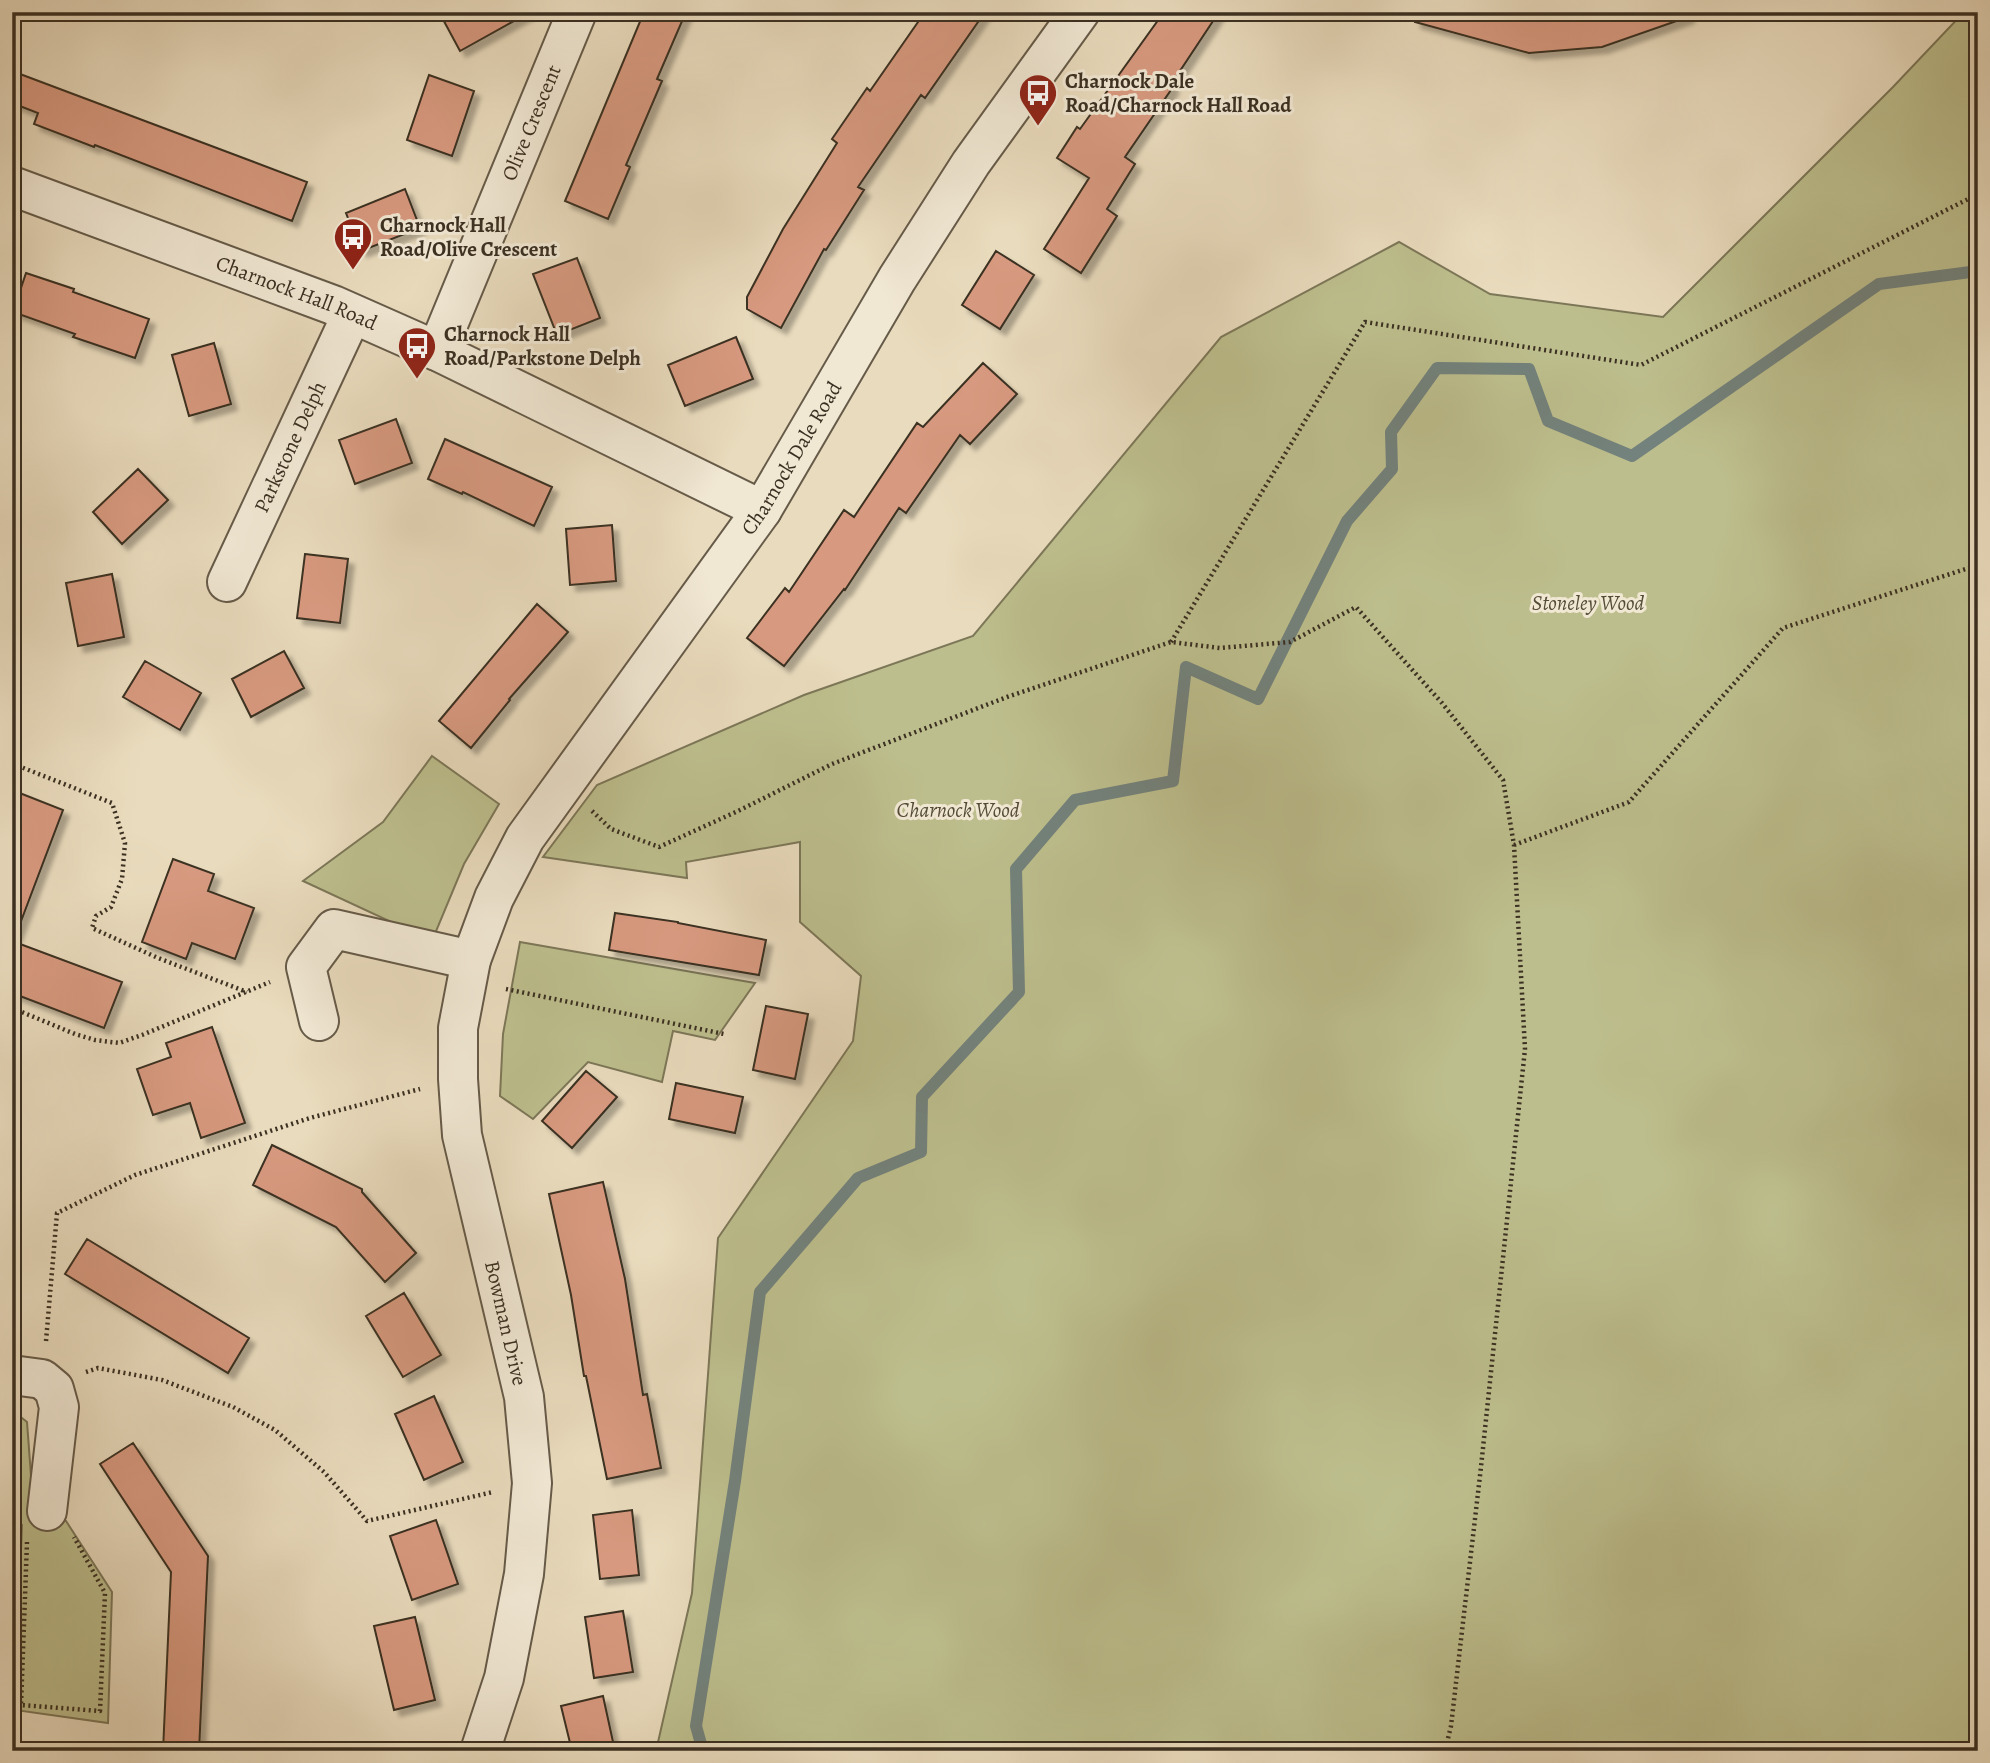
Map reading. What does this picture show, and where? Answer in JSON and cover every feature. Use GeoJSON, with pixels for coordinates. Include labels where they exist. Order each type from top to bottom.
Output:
{"type":"FeatureCollection","features":[{"type":"Feature","properties":{"kind":"street","name":"Olive Crescent"},"geometry":{"type":"LineString","coordinates":[[437,351],[578,12]]}},
{"type":"Feature","properties":{"kind":"street","name":"Charnock Dale Road"},"geometry":{"type":"LineString","coordinates":[[494,898],[525,838],[762,510],[897,279],[971,163],[1080,12]]}},
{"type":"Feature","properties":{"kind":"street","name":"Charnock Hall Road"},"geometry":{"type":"LineString","coordinates":[[12,186],[333,304],[437,351],[762,510]]}},
{"type":"Feature","properties":{"kind":"street","name":"Parkstone Delph"},"geometry":{"type":"LineString","coordinates":[[228,582],[352,314]]}},
{"type":"Feature","properties":{"kind":"street","name":"Bowman Drive"},"geometry":{"type":"LineString","coordinates":[[481,1751],[504,1678],[524,1574],[532,1483],[524,1398],[463,1135],[458,1079],[458,1028],[468,970],[494,898]]}},
{"type":"Feature","properties":{"kind":"street"},"geometry":{"type":"LineString","coordinates":[[319,1021],[306,967],[334,929],[468,970]]}},
{"type":"Feature","properties":{"kind":"street"},"geometry":{"type":"LineString","coordinates":[[36,1381],[59,1407],[37,1523]]}},
{"type":"Feature","properties":{"kind":"path"},"geometry":{"type":"LineString","coordinates":[[1171,642],[1365,321],[1641,365],[1978,194]]}},
{"type":"Feature","properties":{"kind":"path"},"geometry":{"type":"LineString","coordinates":[[1514,845],[1629,802],[1783,628],[1978,565]]}},
{"type":"Feature","properties":{"kind":"path"},"geometry":{"type":"LineString","coordinates":[[563,784],[611,829],[659,847],[832,764],[1007,697],[1171,642],[1220,649],[1290,642],[1356,607],[1443,703],[1503,780],[1514,845],[1525,1049],[1481,1467],[1451,1726],[1445,1751]]}},
{"type":"Feature","properties":{"kind":"path"},"geometry":{"type":"LineString","coordinates":[[12,766],[21,767],[112,803],[125,844],[122,879],[111,907],[96,916],[92,928],[158,958],[247,992]]}},
{"type":"Feature","properties":{"kind":"path"},"geometry":{"type":"LineString","coordinates":[[12,1008],[75,1034],[119,1043],[306,967]]}},
{"type":"Feature","properties":{"kind":"path"},"geometry":{"type":"LineString","coordinates":[[468,970],[724,1034]]}},
{"type":"Feature","properties":{"kind":"path"},"geometry":{"type":"LineString","coordinates":[[458,1079],[310,1118],[147,1171],[57,1213],[36,1381],[76,1375],[98,1368],[162,1380],[233,1407],[275,1430],[324,1472],[367,1521],[532,1483]]}},
{"type":"Feature","properties":{"kind":"path"},"geometry":{"type":"LineString","coordinates":[[60,1512],[105,1593],[100,1711],[21,1705],[37,1523],[60,1512]]}},
{"type":"Feature","properties":{"kind":"green space"},"geometry":{"type":"Polygon","coordinates":[[[1964,12],[1978,12],[1978,1751],[656,1751],[692,1593],[718,1238],[853,1041],[861,976],[800,922],[800,842],[686,862],[687,878],[543,857],[597,785],[804,695],[973,636],[1221,337],[1399,242],[1490,294],[1663,317],[1893,87],[1964,12]]]}},
{"type":"Feature","properties":{"kind":"green space"},"geometry":{"type":"Polygon","coordinates":[[[432,756],[499,804],[464,864],[432,941],[303,881],[383,822],[432,756]]]}},
{"type":"Feature","properties":{"kind":"green space"},"geometry":{"type":"Polygon","coordinates":[[[520,942],[755,983],[715,1040],[673,1031],[662,1082],[588,1062],[533,1119],[500,1096],[503,1034],[520,942]]]}},
{"type":"Feature","properties":{"kind":"green space"},"geometry":{"type":"Polygon","coordinates":[[[12,1410],[27,1422],[34,1516],[66,1521],[112,1592],[108,1723],[15,1710],[22,1525],[12,1517],[12,1410]]]}},
{"type":"Feature","properties":{"kind":"building"},"geometry":{"type":"Polygon","coordinates":[[[439,12],[530,12],[460,51],[439,12]]]}},
{"type":"Feature","properties":{"kind":"building"},"geometry":{"type":"Polygon","coordinates":[[[644,12],[686,12],[657,79],[662,81],[626,165],[630,167],[608,219],[565,201],[644,12]]]}},
{"type":"Feature","properties":{"kind":"building"},"geometry":{"type":"Polygon","coordinates":[[[925,12],[985,12],[925,98],[921,95],[858,187],[864,190],[826,250],[824,249],[781,328],[747,309],[747,297],[783,229],[837,143],[832,139],[867,88],[870,91],[925,12]]]}},
{"type":"Feature","properties":{"kind":"building"},"geometry":{"type":"Polygon","coordinates":[[[1164,12],[1219,12],[1170,86],[1173,87],[1125,157],[1135,164],[1107,209],[1117,216],[1081,273],[1044,249],[1089,178],[1057,158],[1077,127],[1080,129],[1164,12]]]}},
{"type":"Feature","properties":{"kind":"building"},"geometry":{"type":"Polygon","coordinates":[[[1416,12],[1688,12],[1688,17],[1602,47],[1529,53],[1415,22],[1416,12]]]}},
{"type":"Feature","properties":{"kind":"building"},"geometry":{"type":"Polygon","coordinates":[[[12,71],[307,182],[292,221],[34,124],[38,113],[12,103],[12,71]]]}},
{"type":"Feature","properties":{"kind":"building"},"geometry":{"type":"Polygon","coordinates":[[[429,75],[474,91],[452,156],[407,140],[429,75]]]}},
{"type":"Feature","properties":{"kind":"building"},"geometry":{"type":"Polygon","coordinates":[[[405,189],[420,228],[361,251],[346,213],[405,189]]]}},
{"type":"Feature","properties":{"kind":"building"},"geometry":{"type":"Polygon","coordinates":[[[996,251],[1034,275],[1000,329],[962,305],[996,251]]]}},
{"type":"Feature","properties":{"kind":"building"},"geometry":{"type":"Polygon","coordinates":[[[577,258],[600,318],[557,335],[533,274],[577,258]]]}},
{"type":"Feature","properties":{"kind":"building"},"geometry":{"type":"Polygon","coordinates":[[[26,273],[149,319],[135,358],[73,337],[75,334],[13,312],[26,273]]]}},
{"type":"Feature","properties":{"kind":"building"},"geometry":{"type":"Polygon","coordinates":[[[736,337],[753,379],[685,406],[668,365],[736,337]]]}},
{"type":"Feature","properties":{"kind":"building"},"geometry":{"type":"Polygon","coordinates":[[[214,343],[231,404],[189,416],[172,355],[214,343]]]}},
{"type":"Feature","properties":{"kind":"building"},"geometry":{"type":"Polygon","coordinates":[[[983,363],[1017,394],[970,444],[960,435],[906,513],[899,508],[845,590],[784,666],[747,638],[785,588],[789,592],[844,510],[854,517],[917,423],[923,427],[983,363]]]}},
{"type":"Feature","properties":{"kind":"building"},"geometry":{"type":"Polygon","coordinates":[[[396,419],[412,463],[355,484],[339,440],[396,419]]]}},
{"type":"Feature","properties":{"kind":"building"},"geometry":{"type":"Polygon","coordinates":[[[445,439],[552,487],[534,526],[463,492],[462,494],[428,479],[445,439]]]}},
{"type":"Feature","properties":{"kind":"building"},"geometry":{"type":"Polygon","coordinates":[[[138,469],[168,500],[122,544],[93,512],[138,469]]]}},
{"type":"Feature","properties":{"kind":"building"},"geometry":{"type":"Polygon","coordinates":[[[612,525],[616,581],[570,585],[566,529],[612,525]]]}},
{"type":"Feature","properties":{"kind":"building"},"geometry":{"type":"Polygon","coordinates":[[[305,554],[348,559],[340,623],[297,618],[305,554]]]}},
{"type":"Feature","properties":{"kind":"building"},"geometry":{"type":"Polygon","coordinates":[[[112,574],[124,637],[78,646],[66,583],[112,574]]]}},
{"type":"Feature","properties":{"kind":"building"},"geometry":{"type":"Polygon","coordinates":[[[537,604],[568,632],[509,699],[471,748],[439,721],[537,604]]]}},
{"type":"Feature","properties":{"kind":"building"},"geometry":{"type":"Polygon","coordinates":[[[284,651],[304,688],[251,717],[232,679],[284,651]]]}},
{"type":"Feature","properties":{"kind":"building"},"geometry":{"type":"Polygon","coordinates":[[[145,661],[201,693],[180,730],[123,697],[145,661]]]}},
{"type":"Feature","properties":{"kind":"building"},"geometry":{"type":"Polygon","coordinates":[[[12,790],[63,810],[15,937],[12,936],[12,790]]]}},
{"type":"Feature","properties":{"kind":"building"},"geometry":{"type":"Polygon","coordinates":[[[173,859],[214,874],[208,891],[254,908],[235,959],[192,943],[186,959],[142,942],[173,859]]]}},
{"type":"Feature","properties":{"kind":"building"},"geometry":{"type":"Polygon","coordinates":[[[615,913],[678,922],[766,940],[759,975],[609,950],[615,913]]]}},
{"type":"Feature","properties":{"kind":"building"},"geometry":{"type":"Polygon","coordinates":[[[12,941],[122,982],[104,1028],[12,993],[12,941]]]}},
{"type":"Feature","properties":{"kind":"building"},"geometry":{"type":"Polygon","coordinates":[[[766,1006],[808,1014],[795,1079],[753,1070],[766,1006]]]}},
{"type":"Feature","properties":{"kind":"building"},"geometry":{"type":"Polygon","coordinates":[[[212,1027],[245,1123],[201,1138],[190,1103],[153,1115],[137,1069],[171,1057],[166,1043],[212,1027]]]}},
{"type":"Feature","properties":{"kind":"building"},"geometry":{"type":"Polygon","coordinates":[[[586,1071],[617,1097],[572,1148],[542,1121],[586,1071]]]}},
{"type":"Feature","properties":{"kind":"building"},"geometry":{"type":"Polygon","coordinates":[[[676,1083],[743,1097],[735,1133],[669,1119],[676,1083]]]}},
{"type":"Feature","properties":{"kind":"building"},"geometry":{"type":"Polygon","coordinates":[[[272,1145],[362,1189],[416,1253],[385,1282],[336,1227],[253,1185],[272,1145]]]}},
{"type":"Feature","properties":{"kind":"building"},"geometry":{"type":"Polygon","coordinates":[[[603,1182],[625,1279],[643,1395],[647,1394],[661,1468],[607,1479],[549,1194],[603,1182]]]}},
{"type":"Feature","properties":{"kind":"building"},"geometry":{"type":"Polygon","coordinates":[[[87,1239],[249,1338],[228,1373],[65,1274],[87,1239]]]}},
{"type":"Feature","properties":{"kind":"building"},"geometry":{"type":"Polygon","coordinates":[[[404,1293],[441,1355],[403,1377],[366,1316],[404,1293]]]}},
{"type":"Feature","properties":{"kind":"building"},"geometry":{"type":"Polygon","coordinates":[[[434,1396],[463,1462],[424,1480],[395,1414],[434,1396]]]}},
{"type":"Feature","properties":{"kind":"building"},"geometry":{"type":"Polygon","coordinates":[[[133,1443],[208,1556],[199,1751],[163,1751],[171,1572],[100,1464],[133,1443]]]}},
{"type":"Feature","properties":{"kind":"building"},"geometry":{"type":"Polygon","coordinates":[[[632,1510],[639,1575],[600,1579],[593,1515],[632,1510]]]}},
{"type":"Feature","properties":{"kind":"building"},"geometry":{"type":"Polygon","coordinates":[[[436,1520],[458,1584],[412,1600],[390,1536],[436,1520]]]}},
{"type":"Feature","properties":{"kind":"building"},"geometry":{"type":"Polygon","coordinates":[[[623,1611],[633,1672],[594,1678],[585,1617],[623,1611]]]}},
{"type":"Feature","properties":{"kind":"building"},"geometry":{"type":"Polygon","coordinates":[[[415,1617],[435,1700],[394,1710],[374,1626],[415,1617]]]}},
{"type":"Feature","properties":{"kind":"building"},"geometry":{"type":"Polygon","coordinates":[[[603,1696],[615,1751],[572,1751],[561,1706],[603,1696]]]}},
{"type":"Feature","properties":{"kind":"waterway"},"geometry":{"type":"LineString","coordinates":[[703,1751],[696,1726],[735,1481],[760,1292],[858,1178],[921,1152],[922,1097],[1019,992],[1016,869],[1075,800],[1173,781],[1186,667],[1258,699],[1347,521],[1392,469],[1391,432],[1437,368],[1529,369],[1548,421],[1632,456],[1879,284],[1978,271]]}},
{"type":"Feature","properties":{"kind":"place","name":"Charnock Dale Road/Charnock Hall Road"},"geometry":{"type":"Point","coordinates":[1038,127]}},
{"type":"Feature","properties":{"kind":"place","name":"Charnock Hall Road/Olive Crescent"},"geometry":{"type":"Point","coordinates":[353,271]}},
{"type":"Feature","properties":{"kind":"place","name":"Charnock Hall Road/Parkstone Delph"},"geometry":{"type":"Point","coordinates":[417,380]}},
{"type":"Feature","properties":{"kind":"park label","name":"Stoneley Wood"},"geometry":{"type":"Point","coordinates":[1588,603]}},
{"type":"Feature","properties":{"kind":"park label","name":"Charnock Wood"},"geometry":{"type":"Point","coordinates":[958,810]}}]}
